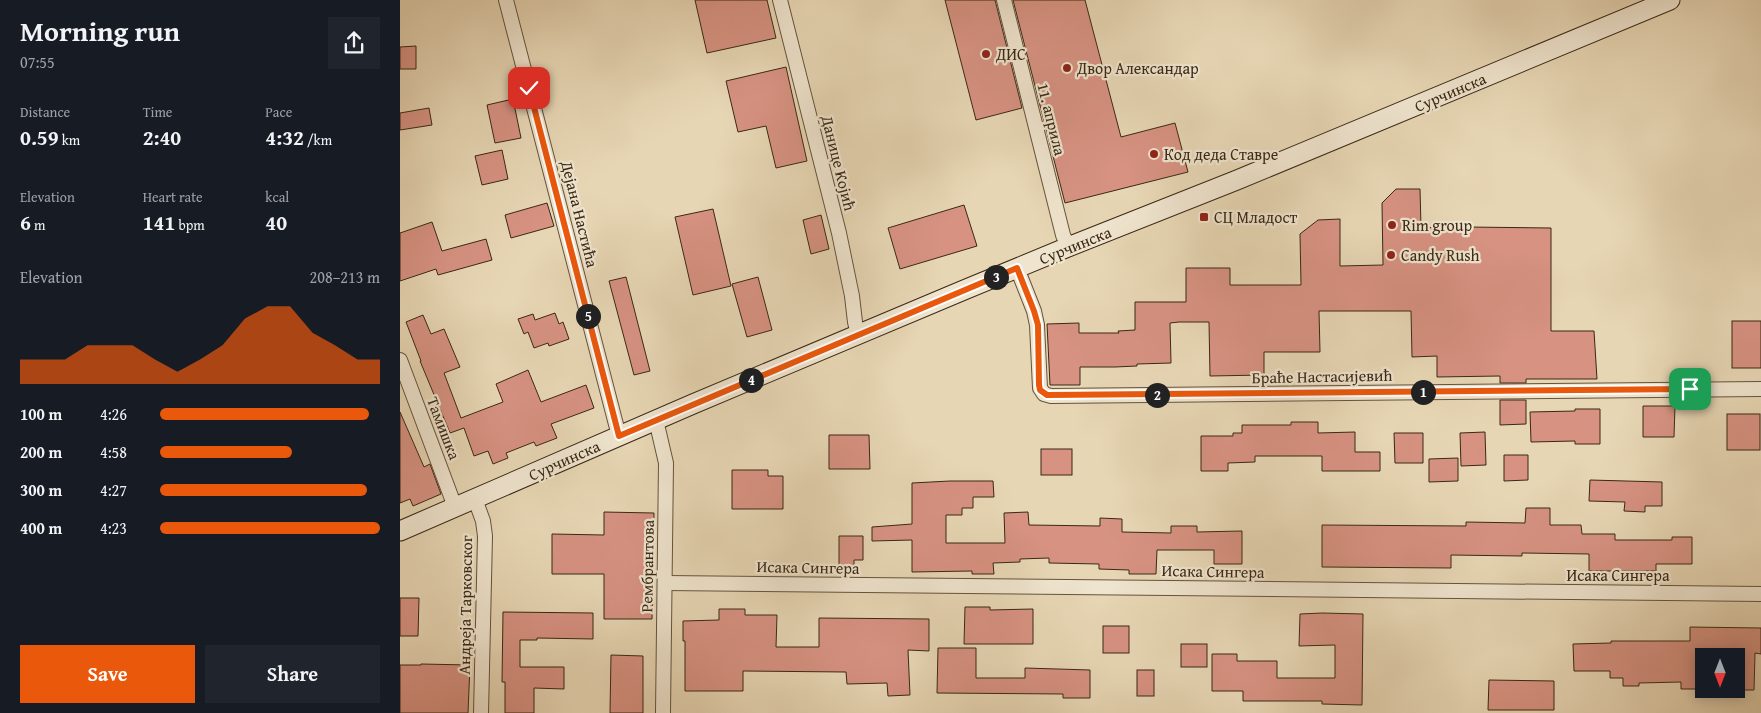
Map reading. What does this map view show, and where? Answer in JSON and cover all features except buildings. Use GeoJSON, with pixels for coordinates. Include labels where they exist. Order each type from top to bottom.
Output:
{"type":"FeatureCollection","features":[{"type":"Feature","properties":{"kind":"main road","name":"Сурчинска"},"geometry":{"type":"LineString","coordinates":[[400,531],[656,420],[1017,268],[1237,180],[1670,0]]}},
{"type":"Feature","properties":{"kind":"street","name":"Дејана Настића"},"geometry":{"type":"LineString","coordinates":[[506,0],[619,436]]}},
{"type":"Feature","properties":{"kind":"street","name":"Данице Којић"},"geometry":{"type":"LineString","coordinates":[[780,0],[839,232],[858,335]]}},
{"type":"Feature","properties":{"kind":"street","name":"11. априла"},"geometry":{"type":"LineString","coordinates":[[1004,0],[1063,235],[1068,247]]}},
{"type":"Feature","properties":{"kind":"street","name":"Браће Настасијевић"},"geometry":{"type":"LineString","coordinates":[[1017,268],[1038,325],[1039,385],[1040,390],[1047,395],[1761,389]]}},
{"type":"Feature","properties":{"kind":"street","name":"Тамишка"},"geometry":{"type":"LineString","coordinates":[[400,360],[455,508]]}},
{"type":"Feature","properties":{"kind":"street","name":"Рембрантова"},"geometry":{"type":"LineString","coordinates":[[656,420],[666,463],[662,713]]}},
{"type":"Feature","properties":{"kind":"street","name":"Андреја Тарковског"},"geometry":{"type":"LineString","coordinates":[[475,499],[483,521],[485,536],[480,713]]}},
{"type":"Feature","properties":{"kind":"street","name":"Исака Сингера"},"geometry":{"type":"LineString","coordinates":[[665,583],[1761,594]]}},
{"type":"Feature","properties":{"kind":"place","name":"ДИС"},"geometry":{"type":"Point","coordinates":[986,54]}},
{"type":"Feature","properties":{"kind":"place","name":"Двор Александар"},"geometry":{"type":"Point","coordinates":[1067,68]}},
{"type":"Feature","properties":{"kind":"place","name":"Код деда Ставре"},"geometry":{"type":"Point","coordinates":[1154,154]}},
{"type":"Feature","properties":{"kind":"place","name":"СЦ Младост"},"geometry":{"type":"Point","coordinates":[1204,217]}},
{"type":"Feature","properties":{"kind":"place","name":"Rim group"},"geometry":{"type":"Point","coordinates":[1392,225]}},
{"type":"Feature","properties":{"kind":"place","name":"Candy Rush"},"geometry":{"type":"Point","coordinates":[1391,255]}},
{"type":"Feature","properties":{"kind":"route"},"geometry":{"type":"LineString","coordinates":[[529,88],[619,436],[1017,268],[1038,325],[1040,390],[1050,396],[1690,389]]}}]}
